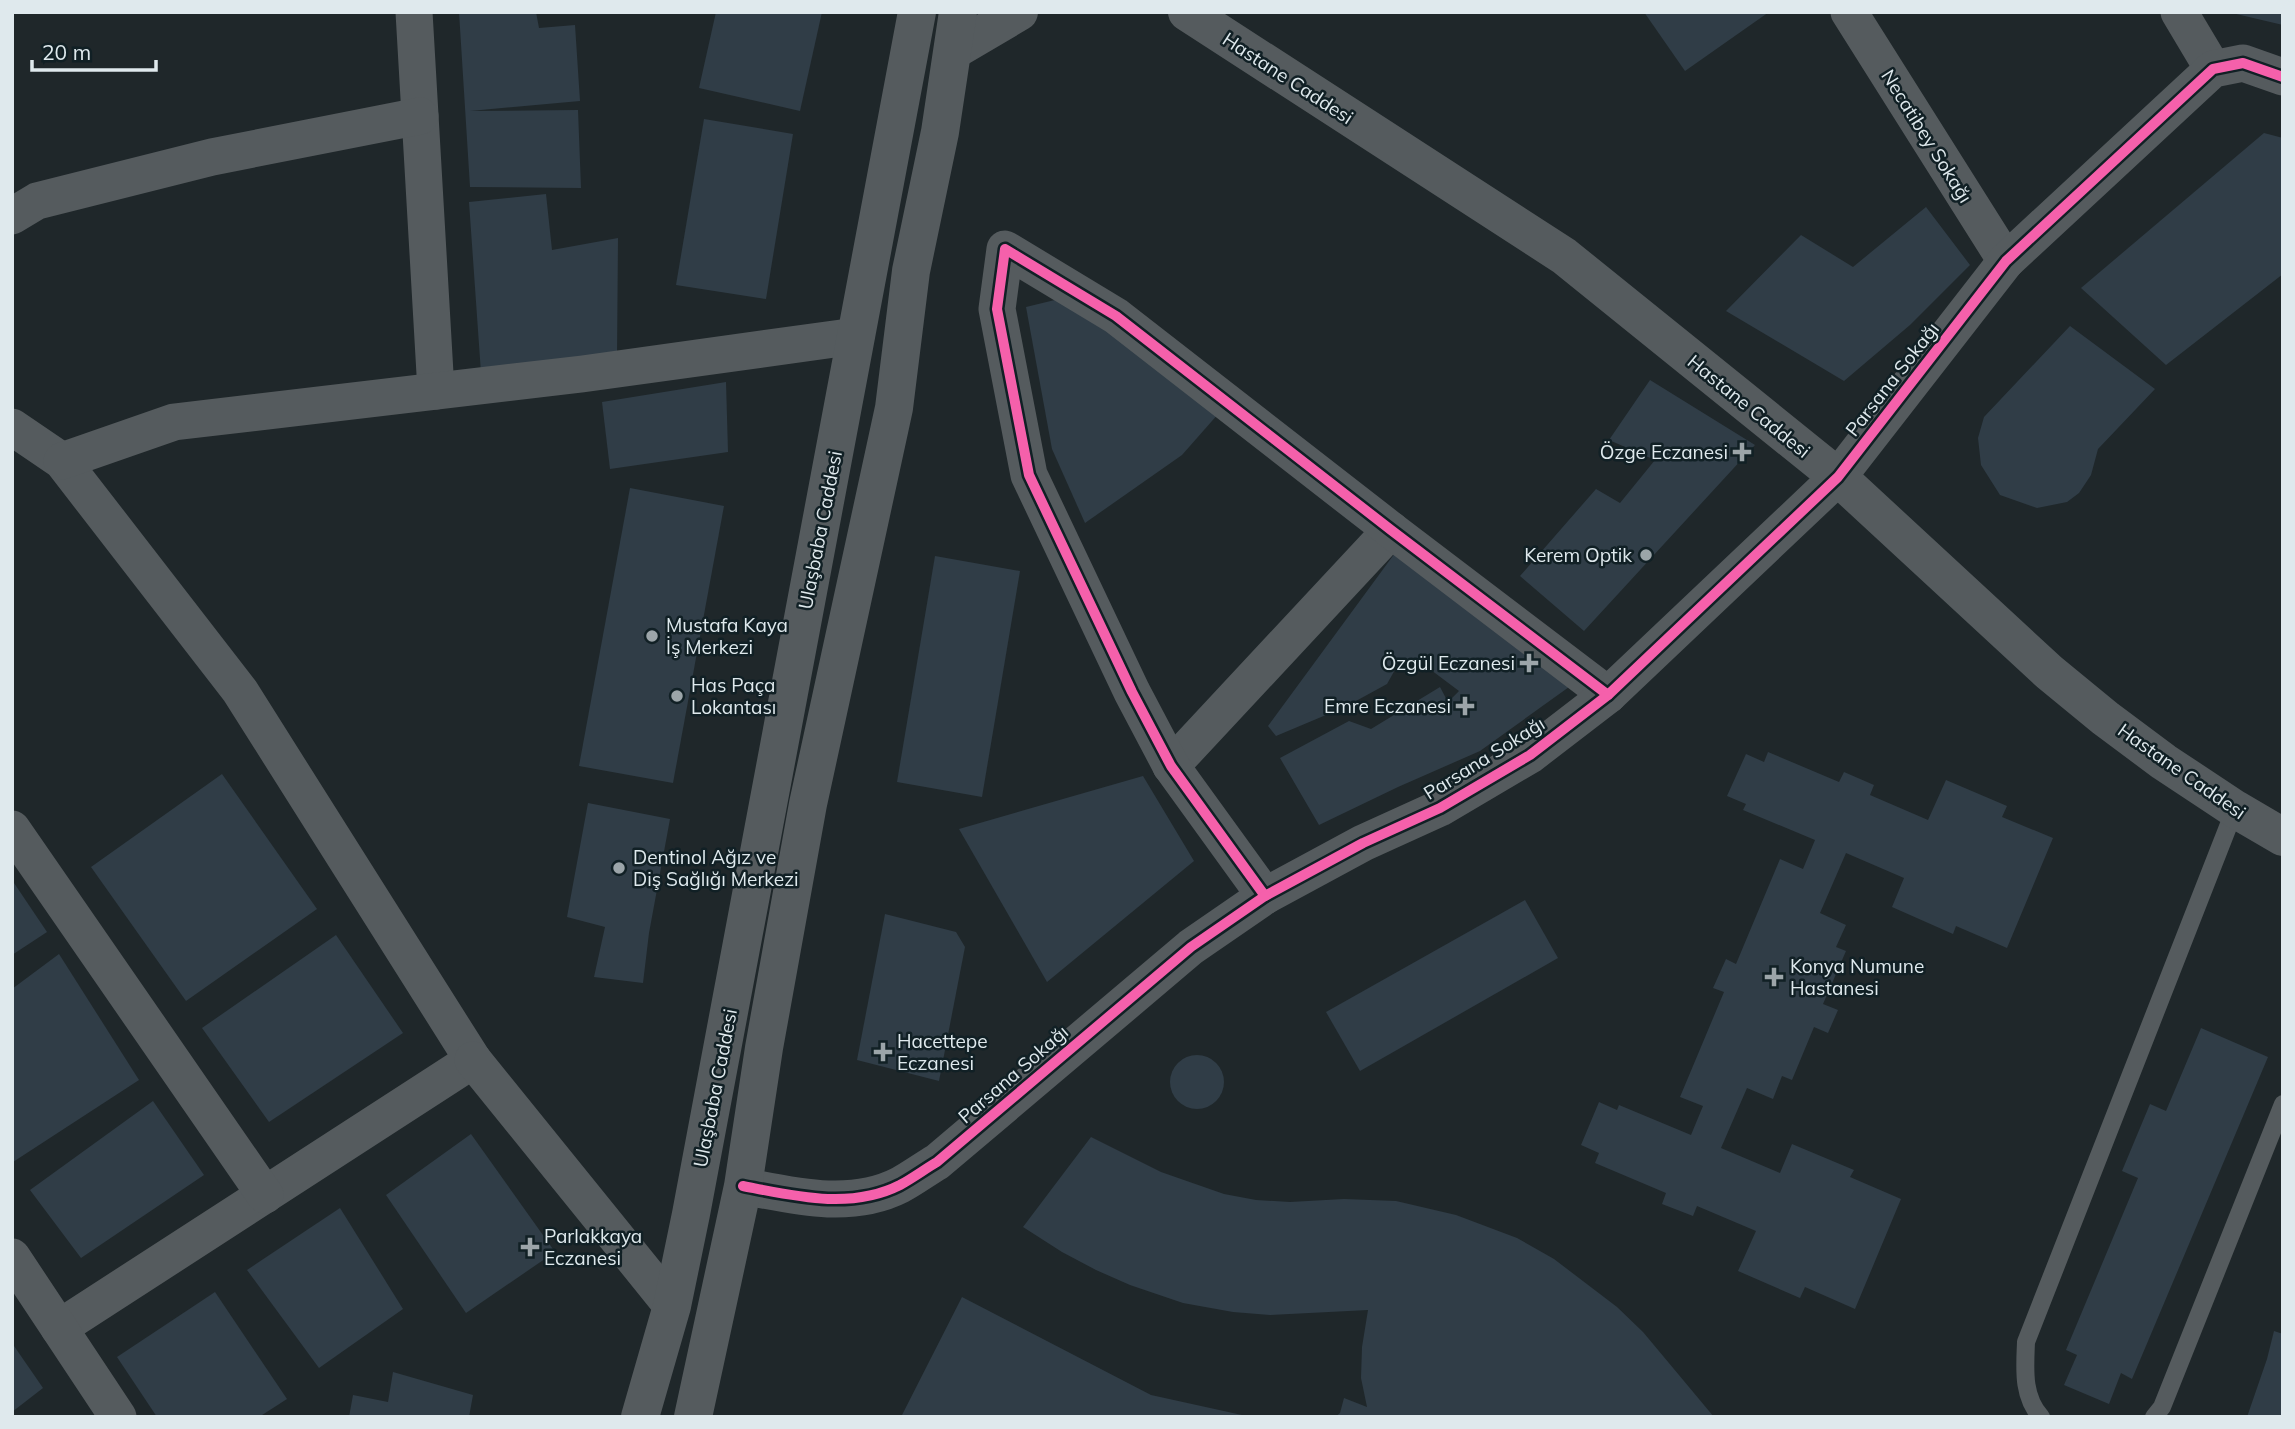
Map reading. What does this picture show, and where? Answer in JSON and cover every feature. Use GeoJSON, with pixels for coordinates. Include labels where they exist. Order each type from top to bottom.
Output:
{"type":"FeatureCollection","features":[{"type":"Feature","properties":{"kind":"main road","name":"Ulaşbaba Caddesi"},"geometry":{"type":"LineString","coordinates":[[640,1417],[672,1306],[706,1138],[917,12]]}},
{"type":"Feature","properties":{"kind":"main road","name":"Ulaşbaba Caddesi"},"geometry":{"type":"LineString","coordinates":[[693,1417],[743,1186],[764,1048],[808,804],[894,408],[911,271],[940,132],[958,12]]}},
{"type":"Feature","properties":{"kind":"main road"},"geometry":{"type":"LineString","coordinates":[[953,51],[1019,12]]}},
{"type":"Feature","properties":{"kind":"main road","name":"Hastane Caddesi"},"geometry":{"type":"LineString","coordinates":[[1187,12],[1564,256],[1838,477],[2049,672],[2164,762],[2283,837]]}},
{"type":"Feature","properties":{"kind":"street"},"geometry":{"type":"LineString","coordinates":[[414,12],[436,391]]}},
{"type":"Feature","properties":{"kind":"street","name":"Necatibey Sokağı"},"geometry":{"type":"LineString","coordinates":[[1849,12],[2006,261]]}},
{"type":"Feature","properties":{"kind":"street"},"geometry":{"type":"LineString","coordinates":[[2179,12],[2213,69],[2244,63],[2283,77]]}},
{"type":"Feature","properties":{"kind":"street","name":"Parsana Sokağı"},"geometry":{"type":"LineString","coordinates":[[743,1186],[802,1197],[855,1199],[898,1186],[937,1162],[1191,947],[1265,896],[1363,843],[1451,802],[1530,755],[1608,695],[1838,477],[2006,261],[2213,69]]}},
{"type":"Feature","properties":{"kind":"street"},"geometry":{"type":"LineString","coordinates":[[12,216],[37,201],[199,160],[420,116]]}},
{"type":"Feature","properties":{"kind":"street"},"geometry":{"type":"LineString","coordinates":[[1265,896],[1171,766],[1132,692],[1029,475],[997,309],[1005,249],[1116,316],[1608,695]]}},
{"type":"Feature","properties":{"kind":"street"},"geometry":{"type":"LineString","coordinates":[[62,461],[174,422],[582,374],[856,336]]}},
{"type":"Feature","properties":{"kind":"street"},"geometry":{"type":"LineString","coordinates":[[12,427],[62,461],[240,691],[473,1060],[672,1306]]}},
{"type":"Feature","properties":{"kind":"street"},"geometry":{"type":"LineString","coordinates":[[1171,766],[1391,530]]}},
{"type":"Feature","properties":{"kind":"street"},"geometry":{"type":"LineString","coordinates":[[12,828],[265,1195]]}},
{"type":"Feature","properties":{"kind":"street"},"geometry":{"type":"LineString","coordinates":[[59,1328],[473,1060]]}},
{"type":"Feature","properties":{"kind":"street"},"geometry":{"type":"LineString","coordinates":[[12,1257],[118,1417]]}},
{"type":"Feature","properties":{"kind":"lane"},"geometry":{"type":"LineString","coordinates":[[2040,1417],[2033,1408],[2024,1376],[2026,1342],[2235,809]]}},
{"type":"Feature","properties":{"kind":"lane"},"geometry":{"type":"LineString","coordinates":[[2154,1417],[2162,1407],[2283,1104]]}},
{"type":"Feature","properties":{"kind":"building"},"geometry":{"type":"Polygon","coordinates":[[[459,12],[536,12],[539,28],[575,25],[580,101],[470,111],[578,110],[581,188],[470,187],[459,12]]]}},
{"type":"Feature","properties":{"kind":"building"},"geometry":{"type":"Polygon","coordinates":[[[716,12],[822,12],[800,111],[699,88],[716,12]]]}},
{"type":"Feature","properties":{"kind":"building"},"geometry":{"type":"Polygon","coordinates":[[[1644,12],[1769,12],[1685,71],[1644,12]]]}},
{"type":"Feature","properties":{"kind":"building"},"geometry":{"type":"Polygon","coordinates":[[[2232,12],[2283,12],[2283,25],[2232,13],[2232,12]]]}},
{"type":"Feature","properties":{"kind":"building"},"geometry":{"type":"Polygon","coordinates":[[[704,119],[793,134],[766,299],[676,285],[704,119]]]}},
{"type":"Feature","properties":{"kind":"building"},"geometry":{"type":"Polygon","coordinates":[[[2264,133],[2283,138],[2283,274],[2166,365],[2081,288],[2264,133]]]}},
{"type":"Feature","properties":{"kind":"building"},"geometry":{"type":"Polygon","coordinates":[[[546,194],[552,250],[618,238],[617,358],[481,373],[469,202],[546,194]]]}},
{"type":"Feature","properties":{"kind":"building"},"geometry":{"type":"Polygon","coordinates":[[[1926,207],[1970,265],[1910,325],[1844,381],[1726,311],[1801,235],[1853,267],[1926,207]]]}},
{"type":"Feature","properties":{"kind":"building"},"geometry":{"type":"Polygon","coordinates":[[[1063,298],[1219,413],[1182,455],[1085,523],[1052,449],[1026,307],[1063,298]]]}},
{"type":"Feature","properties":{"kind":"building"},"geometry":{"type":"Polygon","coordinates":[[[2070,326],[2155,389],[2098,449],[2091,475],[2079,493],[2067,502],[2037,508],[2000,495],[1981,465],[1978,438],[1984,417],[2070,326]]]}},
{"type":"Feature","properties":{"kind":"building"},"geometry":{"type":"Polygon","coordinates":[[[1650,380],[1755,445],[1584,631],[1520,576],[1596,489],[1620,503],[1655,460],[1609,440],[1650,380]]]}},
{"type":"Feature","properties":{"kind":"building"},"geometry":{"type":"Polygon","coordinates":[[[726,382],[728,452],[610,469],[602,402],[726,382]]]}},
{"type":"Feature","properties":{"kind":"building","name":"Mustafa Kaya İş Merkezi"},"geometry":{"type":"Polygon","coordinates":[[[630,488],[724,506],[673,783],[579,766],[630,488]]]}},
{"type":"Feature","properties":{"kind":"building"},"geometry":{"type":"Polygon","coordinates":[[[1395,553],[1569,687],[1480,751],[1319,825],[1280,758],[1349,721],[1371,729],[1440,687],[1448,702],[1459,691],[1415,658],[1396,668],[1387,684],[1345,707],[1276,736],[1268,726],[1395,553]]]}},
{"type":"Feature","properties":{"kind":"building"},"geometry":{"type":"Polygon","coordinates":[[[935,556],[1020,571],[982,797],[897,782],[935,556]]]}},
{"type":"Feature","properties":{"kind":"building"},"geometry":{"type":"Polygon","coordinates":[[[1768,752],[1839,782],[1844,772],[1874,785],[1870,795],[1928,820],[1946,780],[2007,806],[2002,817],[2053,838],[2007,948],[1956,926],[1953,934],[1892,907],[1904,878],[1846,853],[1820,913],[1846,925],[1836,947],[1846,951],[1823,1004],[1838,1010],[1828,1033],[1814,1027],[1792,1080],[1782,1076],[1773,1099],[1747,1088],[1721,1148],[1780,1173],[1792,1144],[1854,1170],[1850,1177],[1901,1199],[1855,1309],[1805,1287],[1800,1298],[1738,1271],[1756,1231],[1697,1206],[1693,1216],[1662,1204],[1666,1193],[1595,1163],[1599,1153],[1581,1145],[1599,1102],[1617,1110],[1619,1105],[1691,1135],[1703,1106],[1680,1097],[1724,992],[1713,988],[1726,959],[1736,964],[1780,859],[1803,869],[1815,840],[1743,810],[1746,804],[1727,796],[1746,754],[1764,762],[1768,752]]]}},
{"type":"Feature","properties":{"kind":"building"},"geometry":{"type":"Polygon","coordinates":[[[222,774],[317,909],[186,1001],[91,867],[222,774]]]}},
{"type":"Feature","properties":{"kind":"building"},"geometry":{"type":"Polygon","coordinates":[[[1143,776],[1194,861],[1047,982],[959,829],[1143,776]]]}},
{"type":"Feature","properties":{"kind":"building","name":"Dentinol Ağız ve Diş Sağlığı Merkezi"},"geometry":{"type":"Polygon","coordinates":[[[588,803],[670,819],[649,933],[643,983],[594,977],[605,927],[567,917],[588,803]]]}},
{"type":"Feature","properties":{"kind":"building"},"geometry":{"type":"Polygon","coordinates":[[[12,880],[47,932],[12,955],[12,880]]]}},
{"type":"Feature","properties":{"kind":"building"},"geometry":{"type":"Polygon","coordinates":[[[1525,900],[1558,958],[1360,1071],[1326,1012],[1525,900]]]}},
{"type":"Feature","properties":{"kind":"building"},"geometry":{"type":"Polygon","coordinates":[[[885,914],[956,932],[965,947],[939,1081],[857,1060],[885,914]]]}},
{"type":"Feature","properties":{"kind":"building"},"geometry":{"type":"Polygon","coordinates":[[[336,935],[403,1033],[269,1122],[202,1028],[336,935]]]}},
{"type":"Feature","properties":{"kind":"building"},"geometry":{"type":"Polygon","coordinates":[[[59,954],[139,1080],[13,1162],[12,989],[59,954]]]}},
{"type":"Feature","properties":{"kind":"building"},"geometry":{"type":"Polygon","coordinates":[[[2201,1028],[2268,1057],[2132,1379],[2121,1373],[2109,1404],[2064,1385],[2077,1355],[2066,1350],[2138,1178],[2122,1171],[2150,1104],[2166,1111],[2201,1028]]]}},
{"type":"Feature","properties":{"kind":"building"},"geometry":{"type":"Polygon","coordinates":[[[1197,1055],[1216,1063],[1224,1082],[1216,1101],[1197,1109],[1178,1101],[1170,1082],[1178,1063],[1197,1055]]]}},
{"type":"Feature","properties":{"kind":"building"},"geometry":{"type":"Polygon","coordinates":[[[153,1101],[204,1175],[81,1258],[30,1190],[153,1101]]]}},
{"type":"Feature","properties":{"kind":"building"},"geometry":{"type":"Polygon","coordinates":[[[471,1134],[555,1252],[466,1313],[386,1195],[471,1134]]]}},
{"type":"Feature","properties":{"kind":"building"},"geometry":{"type":"Polygon","coordinates":[[[1091,1137],[1161,1172],[1224,1194],[1256,1200],[1290,1202],[1344,1199],[1396,1201],[1456,1215],[1517,1238],[1554,1259],[1617,1307],[1643,1332],[1714,1417],[1335,1417],[1340,1413],[1344,1398],[1367,1407],[1361,1378],[1362,1347],[1368,1310],[1270,1315],[1183,1303],[1096,1270],[1023,1227],[1091,1137]]]}},
{"type":"Feature","properties":{"kind":"building"},"geometry":{"type":"Polygon","coordinates":[[[340,1208],[403,1309],[319,1368],[247,1270],[340,1208]]]}},
{"type":"Feature","properties":{"kind":"building"},"geometry":{"type":"Polygon","coordinates":[[[215,1292],[287,1399],[259,1417],[157,1417],[117,1357],[215,1292]]]}},
{"type":"Feature","properties":{"kind":"building"},"geometry":{"type":"Polygon","coordinates":[[[962,1297],[1151,1395],[1251,1417],[901,1417],[962,1297]]]}},
{"type":"Feature","properties":{"kind":"building"},"geometry":{"type":"Polygon","coordinates":[[[2274,1331],[2283,1334],[2283,1417],[2247,1417],[2267,1359],[2274,1331]]]}},
{"type":"Feature","properties":{"kind":"building"},"geometry":{"type":"Polygon","coordinates":[[[12,1343],[43,1388],[12,1412],[12,1343]]]}},
{"type":"Feature","properties":{"kind":"building"},"geometry":{"type":"Polygon","coordinates":[[[393,1372],[473,1395],[469,1417],[349,1417],[353,1395],[388,1402],[393,1372]]]}},
{"type":"Feature","properties":{"kind":"cycle path"},"geometry":{"type":"LineString","coordinates":[[743,1186],[802,1197],[842,1199],[881,1193],[900,1185],[937,1162],[1191,947],[1265,896],[1363,843],[1440,808],[1530,755],[1608,695],[1838,477],[2006,261],[2213,69],[2243,63],[2283,77]]}},
{"type":"Feature","properties":{"kind":"cycle path"},"geometry":{"type":"LineString","coordinates":[[1265,896],[1171,766],[1132,692],[1029,475],[997,309],[1005,249],[1116,316],[1608,695]]}},
{"type":"Feature","properties":{"kind":"place","name":"Özge Eczanesi"},"geometry":{"type":"Point","coordinates":[1742,452]}},
{"type":"Feature","properties":{"kind":"place","name":"Kerem Optik"},"geometry":{"type":"Point","coordinates":[1646,555]}},
{"type":"Feature","properties":{"kind":"place","name":"Mustafa Kaya İş Merkezi"},"geometry":{"type":"Point","coordinates":[652,636]}},
{"type":"Feature","properties":{"kind":"place","name":"Özgül Eczanesi"},"geometry":{"type":"Point","coordinates":[1529,663]}},
{"type":"Feature","properties":{"kind":"place","name":"Has Paça Lokantası"},"geometry":{"type":"Point","coordinates":[677,696]}},
{"type":"Feature","properties":{"kind":"place","name":"Emre Eczanesi"},"geometry":{"type":"Point","coordinates":[1465,706]}},
{"type":"Feature","properties":{"kind":"place","name":"Dentinol Ağız ve Diş Sağlığı Merkezi"},"geometry":{"type":"Point","coordinates":[619,868]}},
{"type":"Feature","properties":{"kind":"place","name":"Konya Numune Hastanesi"},"geometry":{"type":"Point","coordinates":[1774,977]}},
{"type":"Feature","properties":{"kind":"place","name":"Hacettepe Eczanesi"},"geometry":{"type":"Point","coordinates":[883,1052]}},
{"type":"Feature","properties":{"kind":"place","name":"Parlakkaya Eczanesi"},"geometry":{"type":"Point","coordinates":[530,1247]}}]}
